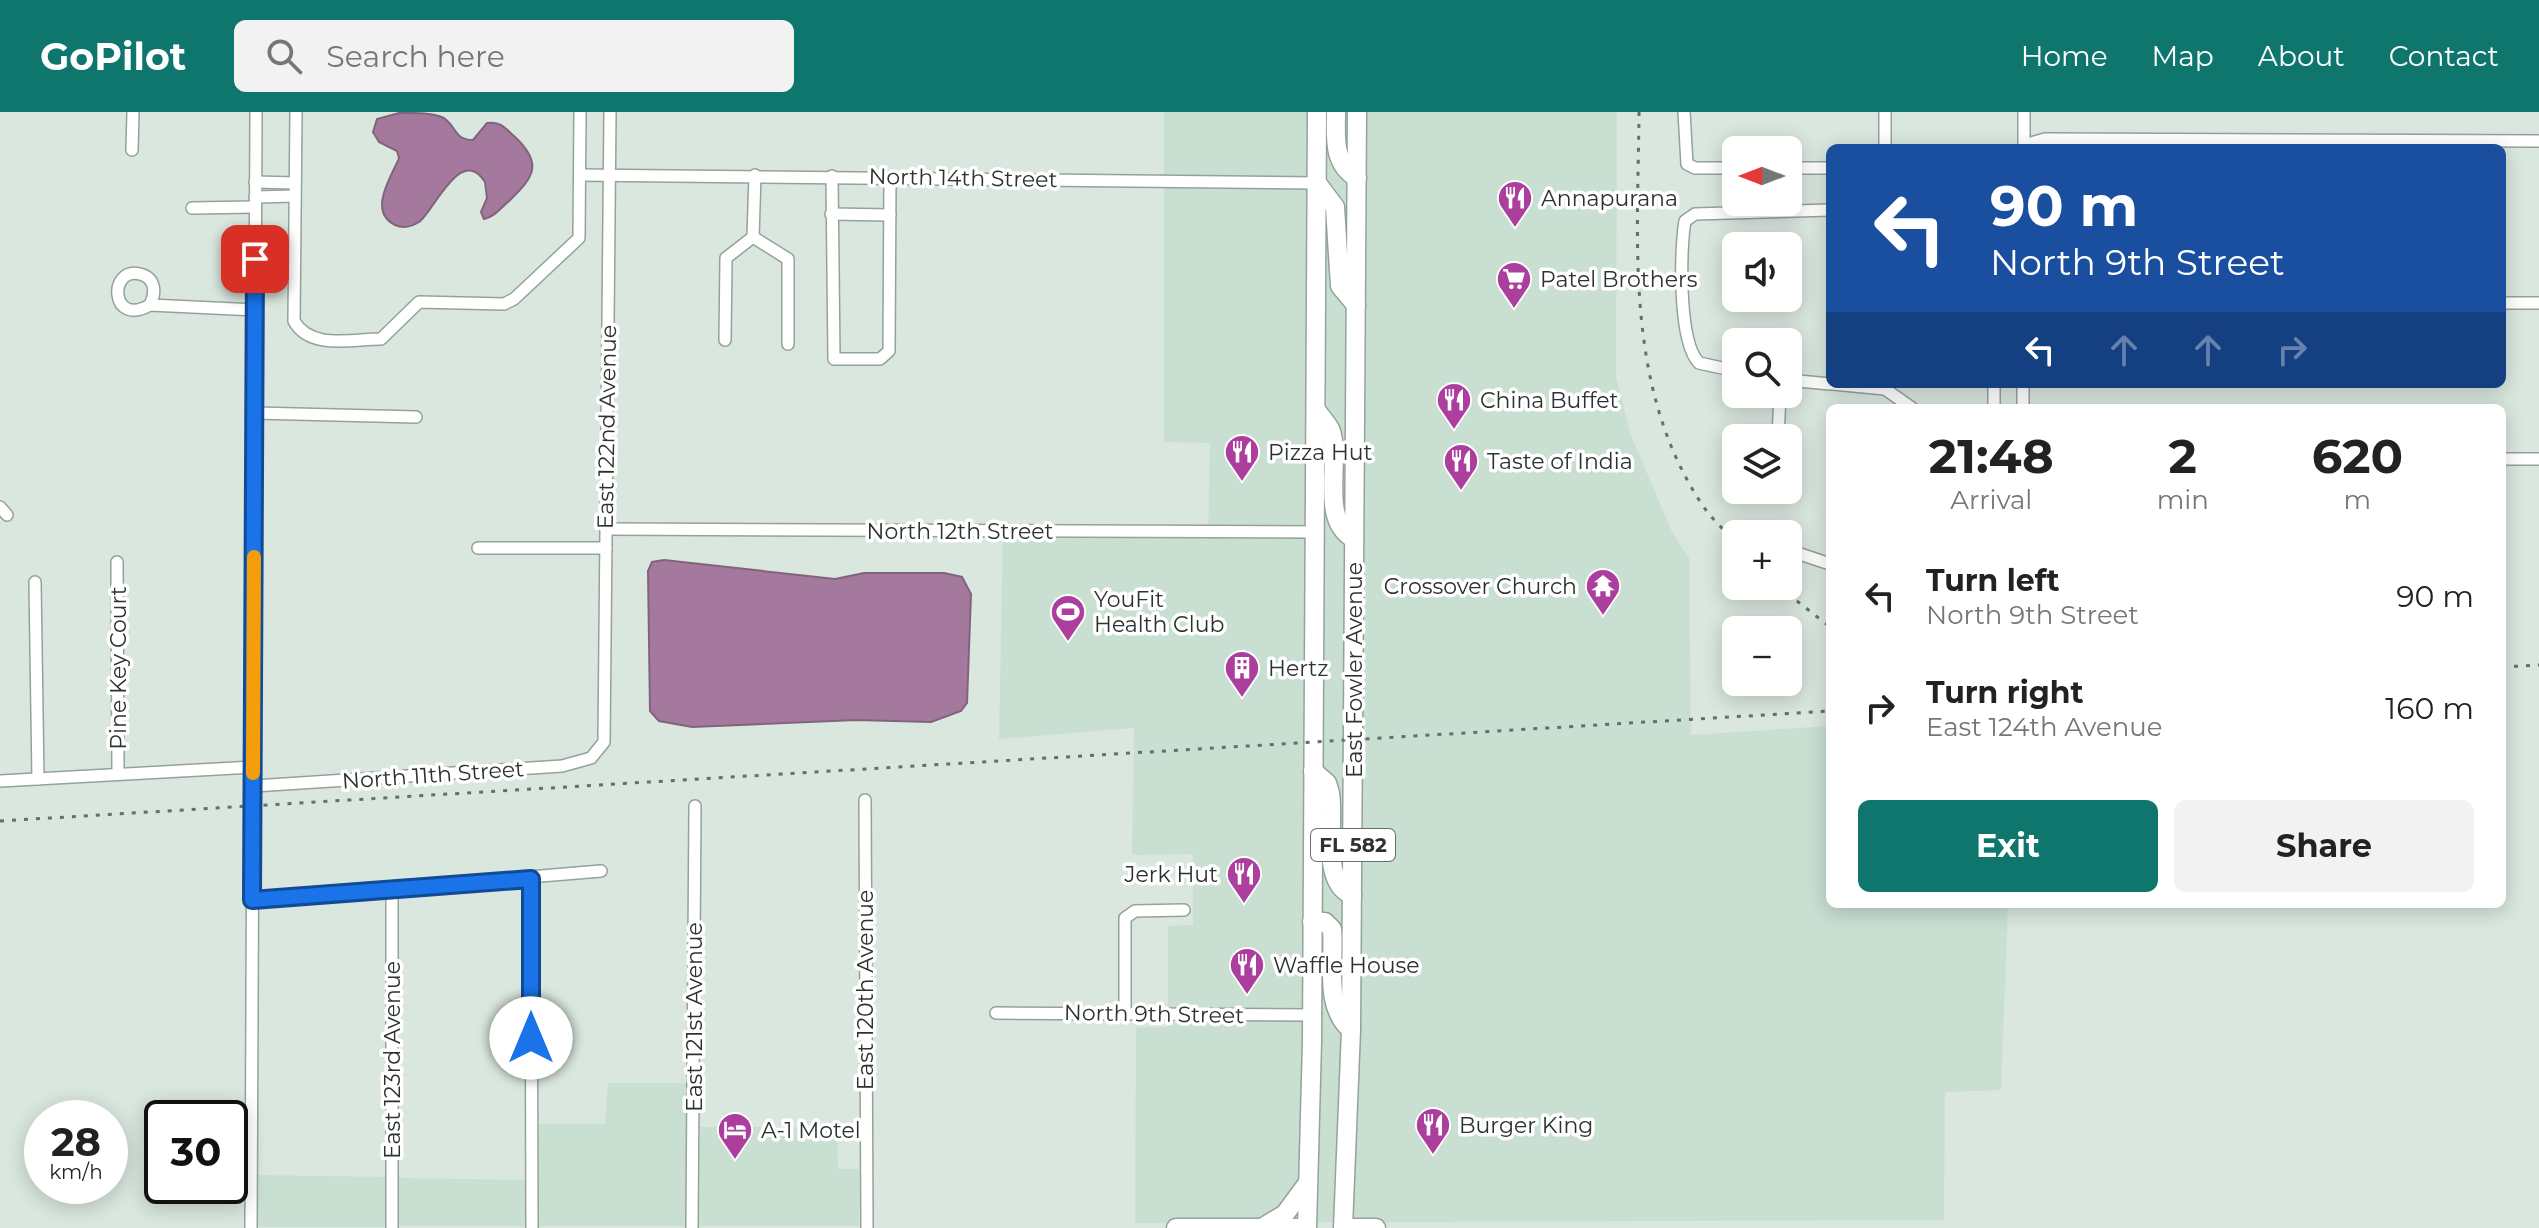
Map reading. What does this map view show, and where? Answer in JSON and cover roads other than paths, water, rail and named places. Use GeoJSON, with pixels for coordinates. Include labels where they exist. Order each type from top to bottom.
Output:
{"type":"FeatureCollection","features":[{"type":"Feature","properties":{"kind":"main road","name":"East Fowler Avenue"},"geometry":{"type":"LineString","coordinates":[[1306,1228],[1312,1015],[1317,112]]}},
{"type":"Feature","properties":{"kind":"main road"},"geometry":{"type":"LineString","coordinates":[[1336,112],[1337,154],[1346,169],[1357,178]]}},
{"type":"Feature","properties":{"kind":"main road","name":"East Fowler Avenue"},"geometry":{"type":"LineString","coordinates":[[1344,1228],[1351,1030],[1357,112]]}},
{"type":"Feature","properties":{"kind":"main road"},"geometry":{"type":"LineString","coordinates":[[1317,183],[1335,207],[1340,286],[1356,305]]}},
{"type":"Feature","properties":{"kind":"main road"},"geometry":{"type":"LineString","coordinates":[[1316,410],[1330,429],[1337,520],[1345,534],[1354,539]]}},
{"type":"Feature","properties":{"kind":"main road"},"geometry":{"type":"LineString","coordinates":[[1313,771],[1327,783],[1330,793],[1333,875],[1340,889],[1352,895]]}},
{"type":"Feature","properties":{"kind":"main road"},"geometry":{"type":"LineString","coordinates":[[1312,922],[1325,922],[1332,929],[1335,1006],[1341,1021],[1351,1030]]}},
{"type":"Feature","properties":{"kind":"main road"},"geometry":{"type":"LineString","coordinates":[[1262,1228],[1285,1214],[1307,1184]]}},
{"type":"Feature","properties":{"kind":"main road"},"geometry":{"type":"LineString","coordinates":[[1176,1228],[1306,1228]]}},
{"type":"Feature","properties":{"kind":"main road"},"geometry":{"type":"LineString","coordinates":[[1344,1228],[1376,1228]]}},
{"type":"Feature","properties":{"kind":"street"},"geometry":{"type":"LineString","coordinates":[[132,150],[133,112]]}},
{"type":"Feature","properties":{"kind":"street"},"geometry":{"type":"LineString","coordinates":[[251,1228],[256,112]]}},
{"type":"Feature","properties":{"kind":"street"},"geometry":{"type":"LineString","coordinates":[[296,112],[294,321],[302,334],[314,340],[381,339],[419,302],[504,304],[514,299],[579,238],[580,112]]}},
{"type":"Feature","properties":{"kind":"street","name":"East 122nd Avenue"},"geometry":{"type":"LineString","coordinates":[[604,742],[610,112]]}},
{"type":"Feature","properties":{"kind":"street"},"geometry":{"type":"LineString","coordinates":[[1684,112],[1687,164],[1695,168],[1722,168]]}},
{"type":"Feature","properties":{"kind":"street"},"geometry":{"type":"LineString","coordinates":[[1885,112],[1885,144]]}},
{"type":"Feature","properties":{"kind":"street"},"geometry":{"type":"LineString","coordinates":[[2024,112],[2024,144]]}},
{"type":"Feature","properties":{"kind":"street"},"geometry":{"type":"LineString","coordinates":[[2030,144],[2045,139],[2539,141]]}},
{"type":"Feature","properties":{"kind":"street"},"geometry":{"type":"LineString","coordinates":[[1802,168],[1826,168]]}},
{"type":"Feature","properties":{"kind":"street","name":"North 14th Street"},"geometry":{"type":"LineString","coordinates":[[580,175],[1317,183]]}},
{"type":"Feature","properties":{"kind":"street"},"geometry":{"type":"LineString","coordinates":[[753,237],[755,175]]}},
{"type":"Feature","properties":{"kind":"street"},"geometry":{"type":"LineString","coordinates":[[832,176],[834,359],[880,359],[889,351],[890,177]]}},
{"type":"Feature","properties":{"kind":"street"},"geometry":{"type":"LineString","coordinates":[[255,182],[295,183]]}},
{"type":"Feature","properties":{"kind":"street"},"geometry":{"type":"LineString","coordinates":[[192,208],[295,196]]}},
{"type":"Feature","properties":{"kind":"street"},"geometry":{"type":"LineString","coordinates":[[1722,368],[1704,365],[1691,353],[1683,297],[1685,221],[1695,214],[1826,210]]}},
{"type":"Feature","properties":{"kind":"street"},"geometry":{"type":"LineString","coordinates":[[831,214],[890,215]]}},
{"type":"Feature","properties":{"kind":"street"},"geometry":{"type":"LineString","coordinates":[[725,340],[726,258],[753,237]]}},
{"type":"Feature","properties":{"kind":"street"},"geometry":{"type":"LineString","coordinates":[[753,237],[788,259],[788,344]]}},
{"type":"Feature","properties":{"kind":"street"},"geometry":{"type":"LineString","coordinates":[[2506,303],[2539,303]]}},
{"type":"Feature","properties":{"kind":"street"},"geometry":{"type":"LineString","coordinates":[[150,305],[256,310]]}},
{"type":"Feature","properties":{"kind":"street"},"geometry":{"type":"LineString","coordinates":[[1802,381],[1826,384]]}},
{"type":"Feature","properties":{"kind":"street"},"geometry":{"type":"LineString","coordinates":[[1874,388],[1885,389],[1906,404]]}},
{"type":"Feature","properties":{"kind":"street"},"geometry":{"type":"LineString","coordinates":[[255,413],[416,417]]}},
{"type":"Feature","properties":{"kind":"street"},"geometry":{"type":"LineString","coordinates":[[2506,459],[2539,459]]}},
{"type":"Feature","properties":{"kind":"street","name":"North 12th Street"},"geometry":{"type":"LineString","coordinates":[[606,529],[1315,532]]}},
{"type":"Feature","properties":{"kind":"street"},"geometry":{"type":"LineString","coordinates":[[478,548],[606,548]]}},
{"type":"Feature","properties":{"kind":"street"},"geometry":{"type":"LineString","coordinates":[[1802,555],[1826,563]]}},
{"type":"Feature","properties":{"kind":"street","name":"Pine Key Court"},"geometry":{"type":"LineString","coordinates":[[117,562],[118,773]]}},
{"type":"Feature","properties":{"kind":"street"},"geometry":{"type":"LineString","coordinates":[[35,582],[38,779]]}},
{"type":"Feature","properties":{"kind":"street","name":"North 11th Street"},"geometry":{"type":"LineString","coordinates":[[253,786],[562,766],[591,758],[604,742]]}},
{"type":"Feature","properties":{"kind":"street"},"geometry":{"type":"LineString","coordinates":[[0,781],[253,767]]}},
{"type":"Feature","properties":{"kind":"street","name":"East 120th Avenue"},"geometry":{"type":"LineString","coordinates":[[865,800],[867,1228]]}},
{"type":"Feature","properties":{"kind":"street","name":"East 121st Avenue"},"geometry":{"type":"LineString","coordinates":[[692,1228],[695,806]]}},
{"type":"Feature","properties":{"kind":"street"},"geometry":{"type":"LineString","coordinates":[[252,900],[392,891],[601,871]]}},
{"type":"Feature","properties":{"kind":"street"},"geometry":{"type":"LineString","coordinates":[[531,879],[532,1228]]}},
{"type":"Feature","properties":{"kind":"street","name":"East 123rd Avenue"},"geometry":{"type":"LineString","coordinates":[[392,891],[392,1228]]}},
{"type":"Feature","properties":{"kind":"street"},"geometry":{"type":"LineString","coordinates":[[1125,1014],[1125,918],[1135,911],[1184,910]]}},
{"type":"Feature","properties":{"kind":"street","name":"North 9th Street"},"geometry":{"type":"LineString","coordinates":[[996,1013],[1312,1015]]}},
{"type":"Feature","properties":{"kind":"railway"},"geometry":{"type":"LineString","coordinates":[[1639,112],[1638,264],[1648,365],[1660,414],[1678,461],[1703,506],[1722,528]]}},
{"type":"Feature","properties":{"kind":"railway"},"geometry":{"type":"LineString","coordinates":[[1796,600],[1826,624]]}},
{"type":"Feature","properties":{"kind":"railway"},"geometry":{"type":"LineString","coordinates":[[2506,667],[2539,665]]}},
{"type":"Feature","properties":{"kind":"railway"},"geometry":{"type":"LineString","coordinates":[[0,821],[1826,711]]}},
{"type":"Feature","properties":{"kind":"place","name":"Annapurana"},"geometry":{"type":"Point","coordinates":[1515,229]}},
{"type":"Feature","properties":{"kind":"place","name":"Patel Brothers"},"geometry":{"type":"Point","coordinates":[1514,310]}},
{"type":"Feature","properties":{"kind":"place","name":"China Buffet"},"geometry":{"type":"Point","coordinates":[1454,431]}},
{"type":"Feature","properties":{"kind":"place","name":"Pizza Hut"},"geometry":{"type":"Point","coordinates":[1242,483]}},
{"type":"Feature","properties":{"kind":"place","name":"Taste of India"},"geometry":{"type":"Point","coordinates":[1461,492]}},
{"type":"Feature","properties":{"kind":"place","name":"Crossover Church"},"geometry":{"type":"Point","coordinates":[1603,617]}},
{"type":"Feature","properties":{"kind":"place","name":"YouFit Health Club"},"geometry":{"type":"Point","coordinates":[1068,643]}},
{"type":"Feature","properties":{"kind":"place","name":"Hertz"},"geometry":{"type":"Point","coordinates":[1242,699]}},
{"type":"Feature","properties":{"kind":"place","name":"Jerk Hut"},"geometry":{"type":"Point","coordinates":[1244,905]}},
{"type":"Feature","properties":{"kind":"place","name":"Waffle House"},"geometry":{"type":"Point","coordinates":[1247,996]}},
{"type":"Feature","properties":{"kind":"place","name":"Burger King"},"geometry":{"type":"Point","coordinates":[1433,1156]}},
{"type":"Feature","properties":{"kind":"place","name":"A-1 Motel"},"geometry":{"type":"Point","coordinates":[735,1161]}}]}
